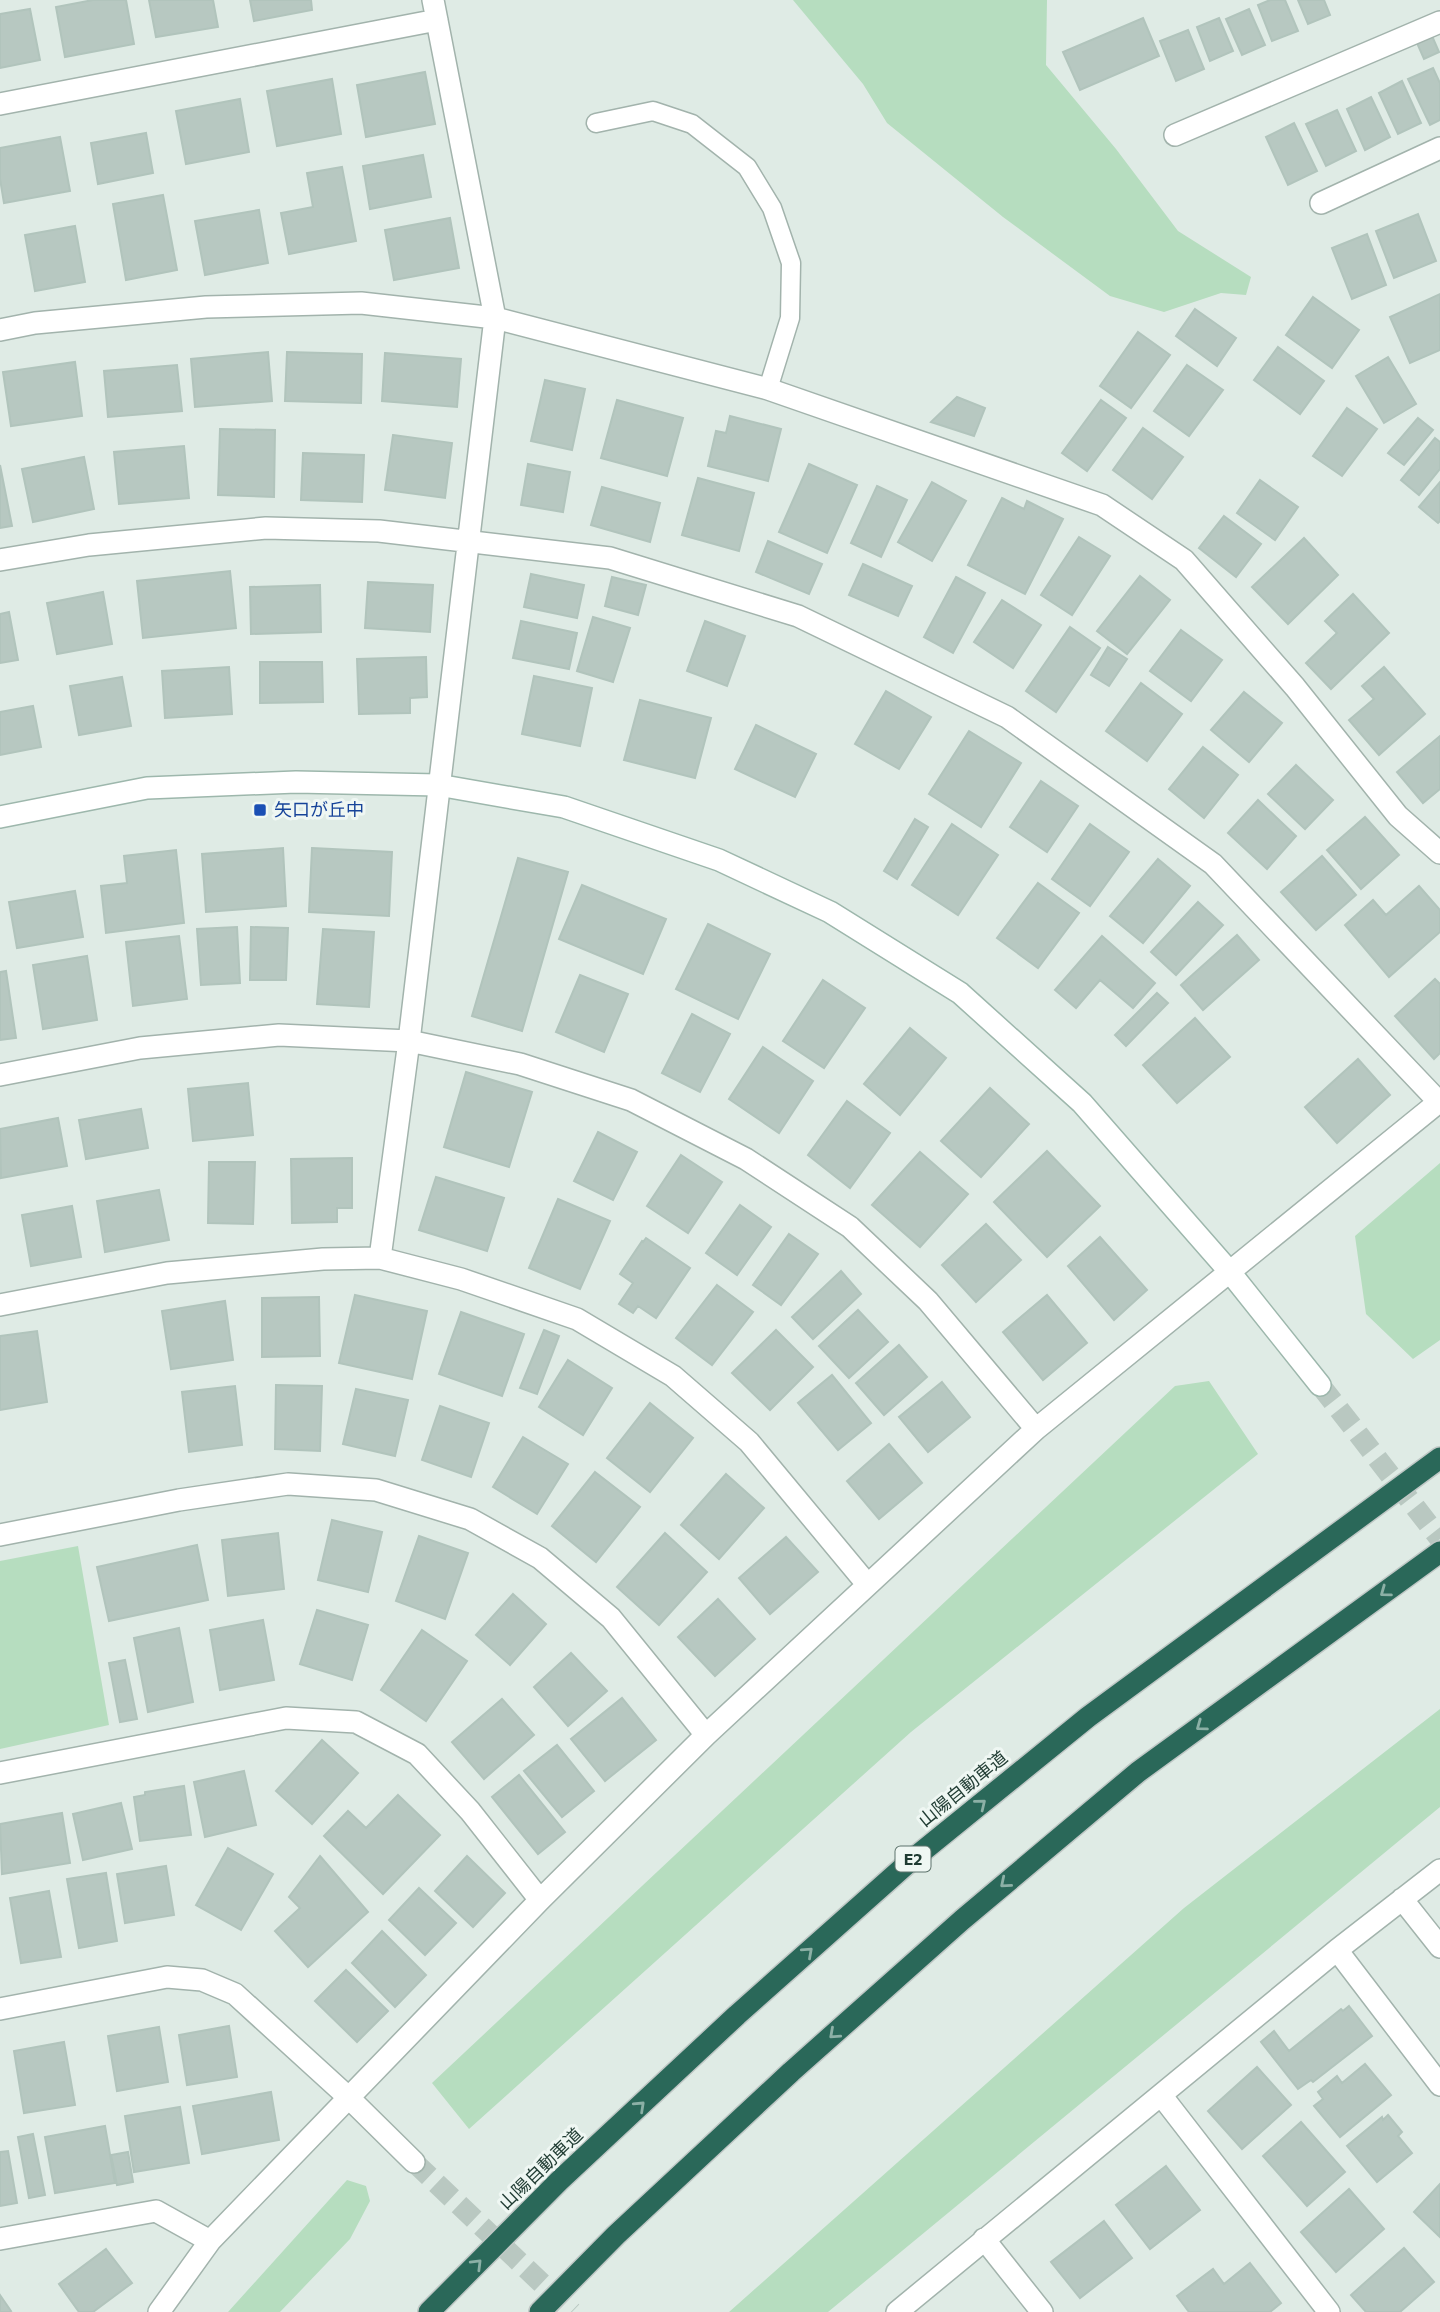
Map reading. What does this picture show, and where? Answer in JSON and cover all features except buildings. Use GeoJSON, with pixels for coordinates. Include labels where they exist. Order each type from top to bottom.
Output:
{"type":"FeatureCollection","features":[{"type":"Feature","properties":{"kind":"highway","name":"山陽自動車道"},"geometry":{"type":"LineString","coordinates":[[429,2312],[559,2181],[717,2034],[908,1863],[1088,1717],[1440,1458]]}},
{"type":"Feature","properties":{"kind":"highway"},"geometry":{"type":"LineString","coordinates":[[540,2312],[616,2235],[742,2117],[961,1920],[1138,1772],[1440,1552]]}},
{"type":"Feature","properties":{"kind":"street"},"geometry":{"type":"LineString","coordinates":[[0,104],[435,10],[495,318],[409,1041],[380,1258]]}},
{"type":"Feature","properties":{"kind":"street"},"geometry":{"type":"LineString","coordinates":[[1175,135],[1440,22]]}},
{"type":"Feature","properties":{"kind":"street"},"geometry":{"type":"LineString","coordinates":[[1321,203],[1440,148]]}},
{"type":"Feature","properties":{"kind":"street"},"geometry":{"type":"LineString","coordinates":[[0,330],[35,323],[206,307],[361,303],[495,318],[768,389],[1102,505],[1184,560],[1295,687],[1398,816],[1440,853]]}},
{"type":"Feature","properties":{"kind":"street"},"geometry":{"type":"LineString","coordinates":[[0,560],[89,545],[266,528],[379,531],[610,558],[798,616],[1007,717],[1213,864],[1439,1101],[1035,1429],[706,1735],[540,1900],[209,2241],[159,2312]]}},
{"type":"Feature","properties":{"kind":"street"},"geometry":{"type":"LineString","coordinates":[[0,817],[147,788],[296,782],[438,785],[564,807],[719,860],[830,912],[960,993],[1072,1094],[1229,1271],[1320,1385]]}},
{"type":"Feature","properties":{"kind":"street"},"geometry":{"type":"LineString","coordinates":[[0,1075],[140,1048],[279,1035],[409,1041],[520,1064],[631,1100],[746,1159],[850,1227],[928,1301],[1035,1429]]}},
{"type":"Feature","properties":{"kind":"street"},"geometry":{"type":"LineString","coordinates":[[0,1305],[167,1273],[323,1259],[380,1258],[461,1279],[577,1319],[673,1376],[749,1442],[867,1584]]}},
{"type":"Feature","properties":{"kind":"street"},"geometry":{"type":"LineString","coordinates":[[0,1535],[179,1500],[288,1484],[376,1490],[470,1519],[540,1558],[611,1618],[706,1735]]}},
{"type":"Feature","properties":{"kind":"street"},"geometry":{"type":"LineString","coordinates":[[0,1773],[286,1718],[356,1723],[417,1754],[470,1811],[540,1900]]}},
{"type":"Feature","properties":{"kind":"street"},"geometry":{"type":"LineString","coordinates":[[897,2312],[1337,1950],[1440,1870]]}},
{"type":"Feature","properties":{"kind":"street"},"geometry":{"type":"LineString","coordinates":[[1402,1899],[1440,1947]]}},
{"type":"Feature","properties":{"kind":"street"},"geometry":{"type":"LineString","coordinates":[[1337,1950],[1440,2085]]}},
{"type":"Feature","properties":{"kind":"street"},"geometry":{"type":"LineString","coordinates":[[0,2009],[167,1977],[202,1980],[235,1994],[348,2097],[414,2162]]}},
{"type":"Feature","properties":{"kind":"street"},"geometry":{"type":"LineString","coordinates":[[1161,2095],[1329,2312]]}},
{"type":"Feature","properties":{"kind":"street"},"geometry":{"type":"LineString","coordinates":[[0,2239],[156,2211],[209,2241]]}},
{"type":"Feature","properties":{"kind":"street"},"geometry":{"type":"LineString","coordinates":[[984,2239],[1042,2312]]}},
{"type":"Feature","properties":{"kind":"lane"},"geometry":{"type":"LineString","coordinates":[[596,123],[653,111],[692,124],[747,167],[772,208],[791,263],[790,318],[768,389]]}},
{"type":"Feature","properties":{"kind":"green space"},"geometry":{"type":"Polygon","coordinates":[[[793,0],[1047,0],[1046,65],[1116,149],[1178,231],[1251,277],[1246,295],[1221,293],[1164,312],[1110,296],[1003,217],[887,123],[863,84],[793,0]]]}},
{"type":"Feature","properties":{"kind":"green space"},"geometry":{"type":"Polygon","coordinates":[[[1440,1163],[1440,1340],[1413,1359],[1366,1314],[1355,1236],[1440,1163]]]}},
{"type":"Feature","properties":{"kind":"green space"},"geometry":{"type":"Polygon","coordinates":[[[1209,1381],[1258,1454],[911,1732],[469,2129],[432,2083],[1175,1386],[1209,1381]]]}},
{"type":"Feature","properties":{"kind":"green space"},"geometry":{"type":"Polygon","coordinates":[[[78,1546],[109,1725],[0,1749],[0,1561],[78,1546]]]}},
{"type":"Feature","properties":{"kind":"green space"},"geometry":{"type":"Polygon","coordinates":[[[1440,1709],[1440,1807],[828,2312],[729,2312],[1184,1908],[1440,1709]]]}},
{"type":"Feature","properties":{"kind":"green space"},"geometry":{"type":"Polygon","coordinates":[[[347,2180],[366,2186],[370,2201],[350,2239],[280,2312],[228,2312],[347,2180]]]}},
{"type":"Feature","properties":{"kind":"tunnel"},"geometry":{"type":"LineString","coordinates":[[1320,1385],[1440,1539]]}},
{"type":"Feature","properties":{"kind":"tunnel"},"geometry":{"type":"LineString","coordinates":[[414,2162],[572,2312]]}},
{"type":"Feature","properties":{"kind":"place","name":"矢口が丘中"},"geometry":{"type":"Point","coordinates":[260,810]}}]}
